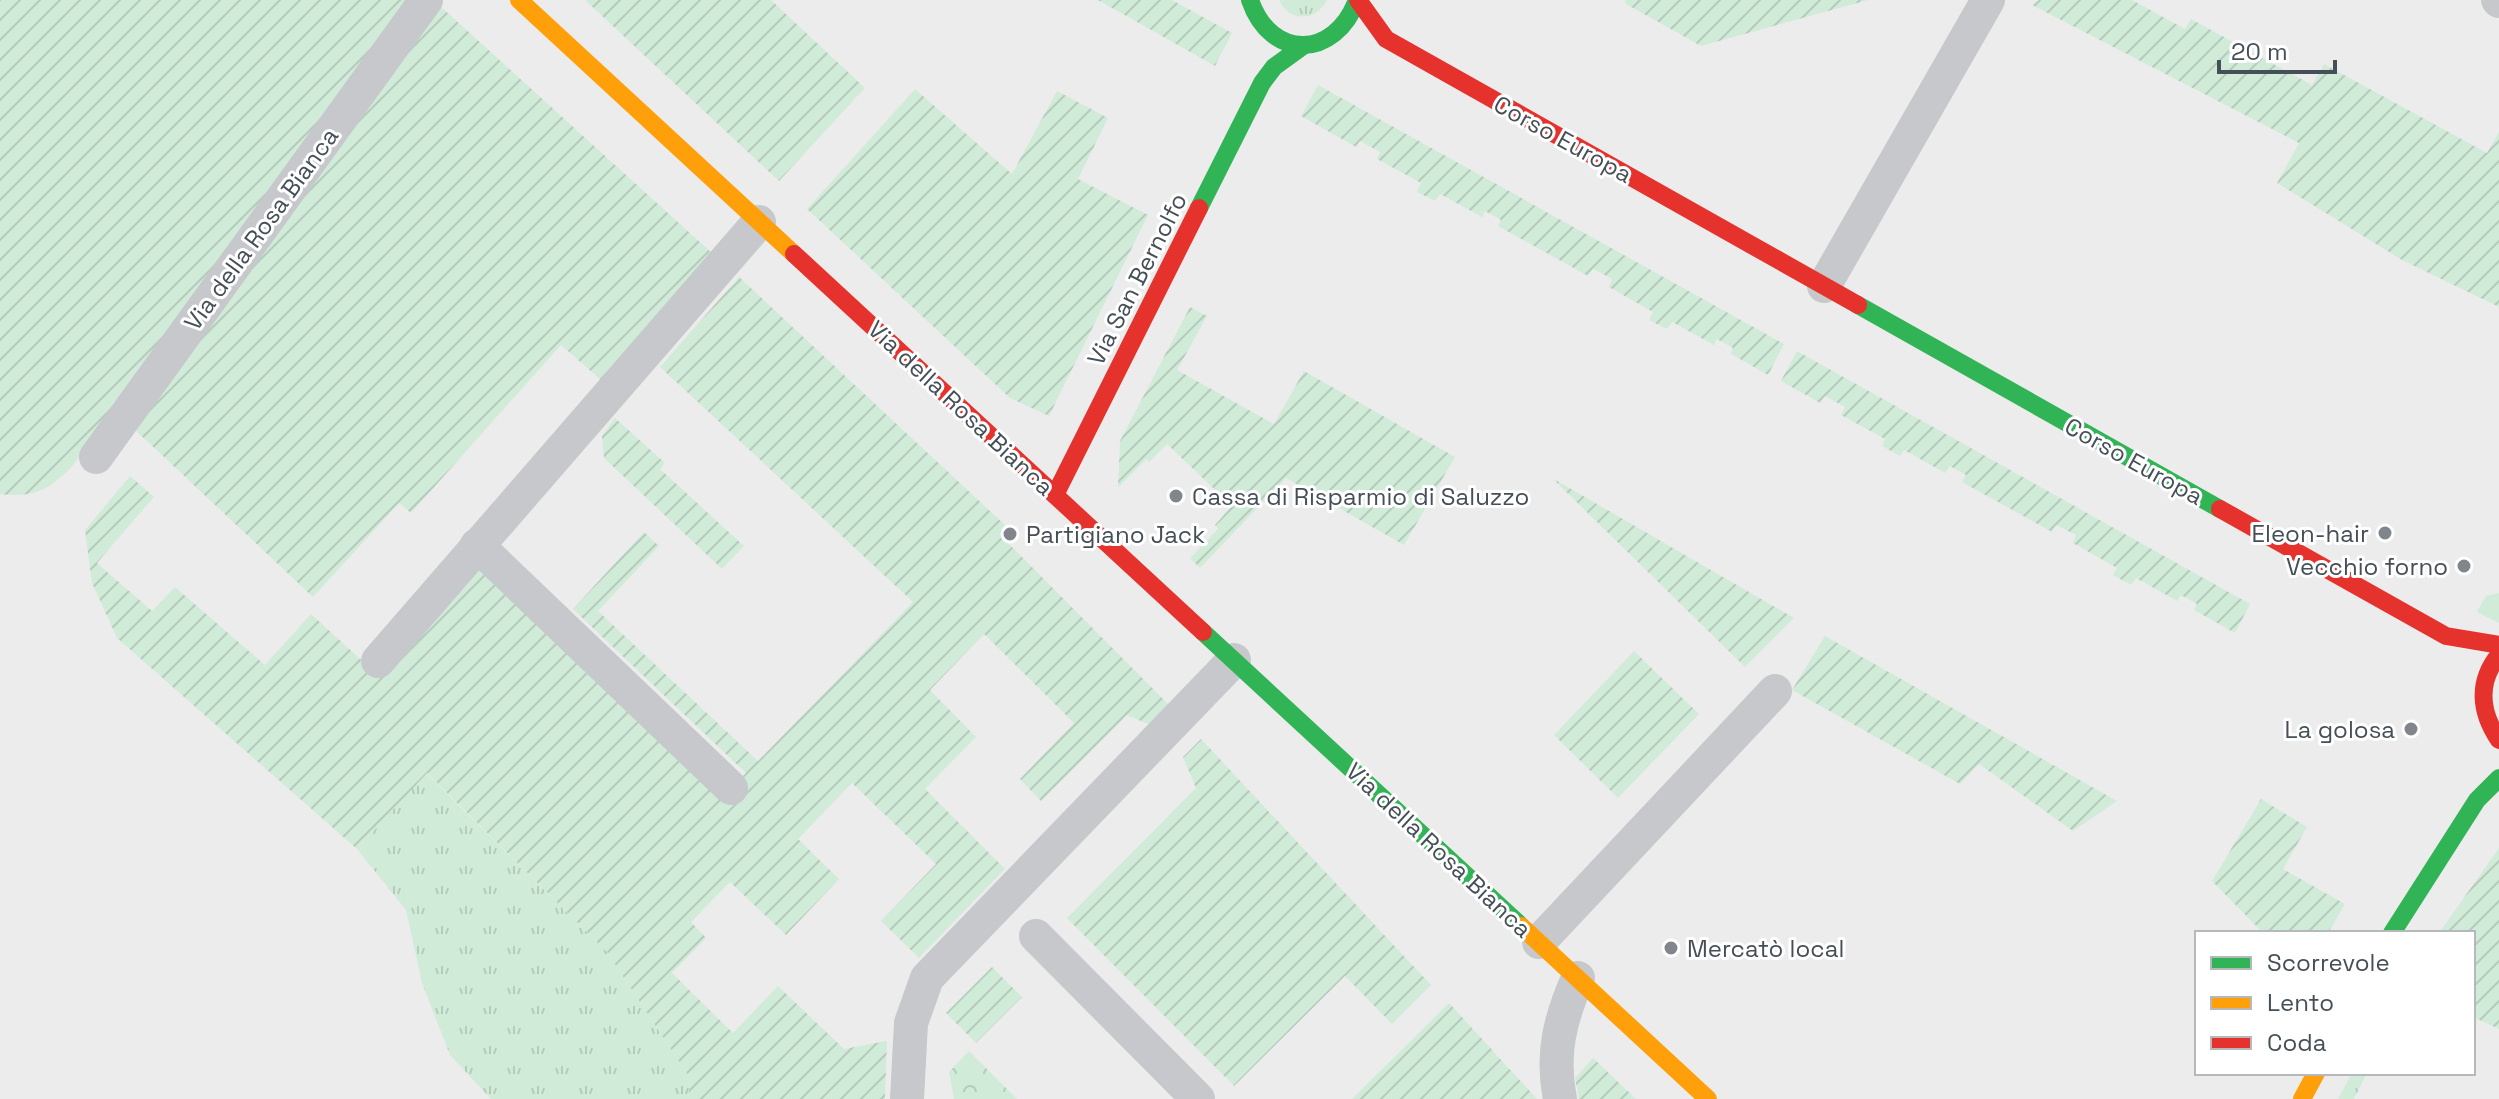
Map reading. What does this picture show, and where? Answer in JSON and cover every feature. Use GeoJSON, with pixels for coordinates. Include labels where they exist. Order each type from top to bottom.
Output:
{"type":"FeatureCollection","features":[{"type":"Feature","properties":{"kind":"street","name":"Via della Rosa Bianca"},"geometry":{"type":"LineString","coordinates":[[96,457],[426,0]]}},
{"type":"Feature","properties":{"kind":"street","name":"Via della Rosa Bianca"},"geometry":{"type":"LineString","coordinates":[[519,0],[1708,1099]]}},
{"type":"Feature","properties":{"kind":"street"},"geometry":{"type":"LineString","coordinates":[[1250,0],[1263,27],[1286,43],[1303,46]]}},
{"type":"Feature","properties":{"kind":"street","name":"Corso Europa"},"geometry":{"type":"LineString","coordinates":[[1335,37],[1348,25],[1357,0]]}},
{"type":"Feature","properties":{"kind":"street","name":"Corso Europa"},"geometry":{"type":"LineString","coordinates":[[1357,0],[1386,39],[2446,636],[2499,645]]}},
{"type":"Feature","properties":{"kind":"street"},"geometry":{"type":"LineString","coordinates":[[1824,286],[1988,0]]}},
{"type":"Feature","properties":{"kind":"street","name":"Via San Bernolfo"},"geometry":{"type":"LineString","coordinates":[[1262,83],[1267,61],[1263,27]]}},
{"type":"Feature","properties":{"kind":"street","name":"Corso Europa"},"geometry":{"type":"LineString","coordinates":[[1303,46],[1352,34],[1386,39]]}},
{"type":"Feature","properties":{"kind":"street","name":"Via San Bernolfo"},"geometry":{"type":"LineString","coordinates":[[1055,495],[1262,83],[1274,67],[1303,46]]}},
{"type":"Feature","properties":{"kind":"street"},"geometry":{"type":"LineString","coordinates":[[378,661],[759,222]]}},
{"type":"Feature","properties":{"kind":"street"},"geometry":{"type":"LineString","coordinates":[[477,545],[731,788]]}},
{"type":"Feature","properties":{"kind":"street","name":"Corso Europa"},"geometry":{"type":"LineString","coordinates":[[2446,636],[2463,661],[2495,735]]}},
{"type":"Feature","properties":{"kind":"street"},"geometry":{"type":"LineString","coordinates":[[2481,698],[2485,677],[2499,655]]}},
{"type":"Feature","properties":{"kind":"street"},"geometry":{"type":"LineString","coordinates":[[907,1099],[911,1023],[927,978],[1234,660]]}},
{"type":"Feature","properties":{"kind":"street","name":"Via della Rosa Bianca"},"geometry":{"type":"LineString","coordinates":[[1539,942],[1775,691]]}},
{"type":"Feature","properties":{"kind":"street"},"geometry":{"type":"LineString","coordinates":[[2477,800],[2495,735]]}},
{"type":"Feature","properties":{"kind":"street"},"geometry":{"type":"LineString","coordinates":[[2393,931],[2477,800],[2499,778]]}},
{"type":"Feature","properties":{"kind":"street"},"geometry":{"type":"LineString","coordinates":[[1036,936],[1198,1099]]}},
{"type":"Feature","properties":{"kind":"street"},"geometry":{"type":"LineString","coordinates":[[1560,1099],[1556,1045],[1560,1021],[1578,978]]}},
{"type":"Feature","properties":{"kind":"street"},"geometry":{"type":"LineString","coordinates":[[2302,1099],[2315,1075]]}},
{"type":"Feature","properties":{"kind":"green space"},"geometry":{"type":"Polygon","coordinates":[[[0,0],[410,0],[74,464],[50,486],[23,495],[0,494],[0,0]]]}},
{"type":"Feature","properties":{"kind":"green space"},"geometry":{"type":"Polygon","coordinates":[[[585,0],[771,0],[865,88],[779,181],[585,0]]]}},
{"type":"Feature","properties":{"kind":"green space"},"geometry":{"type":"Polygon","coordinates":[[[1098,0],[1172,0],[1232,33],[1215,66],[1098,0]]]}},
{"type":"Feature","properties":{"kind":"green space"},"geometry":{"type":"Polygon","coordinates":[[[1279,0],[1327,0],[1317,12],[1296,16],[1289,13],[1279,0]]]}},
{"type":"Feature","properties":{"kind":"green space"},"geometry":{"type":"Polygon","coordinates":[[[1625,0],[1868,0],[1701,46],[1626,4],[1625,0]]]}},
{"type":"Feature","properties":{"kind":"green space"},"geometry":{"type":"Polygon","coordinates":[[[2039,0],[2132,0],[2185,29],[2191,19],[2312,85],[2324,64],[2487,153],[2499,132],[2499,307],[2402,260],[2277,183],[2299,143],[2032,5],[2039,0]]]}},
{"type":"Feature","properties":{"kind":"green space"},"geometry":{"type":"Polygon","coordinates":[[[439,5],[713,254],[601,380],[561,345],[411,513],[399,503],[313,597],[132,427],[439,5]]]}},
{"type":"Feature","properties":{"kind":"green space"},"geometry":{"type":"Polygon","coordinates":[[[1318,85],[1784,344],[1768,375],[1731,354],[1733,348],[1717,339],[1714,345],[1672,322],[1667,329],[1649,320],[1653,312],[1609,287],[1612,279],[1593,269],[1588,276],[1498,226],[1501,220],[1485,211],[1482,217],[1440,194],[1435,201],[1417,192],[1421,183],[1377,159],[1380,152],[1360,141],[1356,147],[1301,116],[1318,85]]]}},
{"type":"Feature","properties":{"kind":"green space"},"geometry":{"type":"Polygon","coordinates":[[[915,89],[1012,174],[1057,91],[1108,118],[1078,179],[1148,215],[1049,416],[1010,398],[807,209],[915,89]]]}},
{"type":"Feature","properties":{"kind":"green space"},"geometry":{"type":"Polygon","coordinates":[[[739,277],[1005,525],[1006,541],[1173,709],[1155,727],[1127,715],[1041,801],[1020,779],[1074,723],[984,634],[930,690],[976,737],[925,789],[1005,869],[919,958],[881,921],[936,864],[852,783],[798,839],[839,879],[786,935],[730,882],[691,922],[706,938],[672,973],[733,1033],[778,986],[844,1049],[887,1041],[885,1099],[688,1099],[690,1078],[607,952],[427,773],[357,849],[117,638],[92,583],[85,530],[130,476],[154,497],[97,563],[152,611],[175,587],[265,665],[311,614],[380,677],[478,567],[721,796],[746,773],[573,609],[644,532],[659,546],[598,611],[758,761],[913,602],[660,367],[739,277]]]}},
{"type":"Feature","properties":{"kind":"green space"},"geometry":{"type":"Polygon","coordinates":[[[1190,307],[1207,316],[1177,370],[1274,424],[1304,371],[1455,457],[1404,545],[1286,478],[1200,568],[1190,558],[1218,529],[1215,525],[1232,506],[1167,444],[1149,462],[1146,459],[1118,488],[1120,441],[1190,307]]]}},
{"type":"Feature","properties":{"kind":"green space"},"geometry":{"type":"Polygon","coordinates":[[[1797,351],[2250,604],[2235,633],[2194,610],[2197,604],[2181,595],[2177,601],[2136,578],[2131,585],[2113,575],[2117,568],[2073,543],[2076,535],[2056,525],[2052,532],[1962,482],[1966,475],[1950,466],[1945,473],[1904,450],[1900,456],[1882,446],[1885,439],[1841,415],[1845,407],[1825,396],[1820,403],[1781,381],[1797,351]]]}},
{"type":"Feature","properties":{"kind":"green space"},"geometry":{"type":"Polygon","coordinates":[[[615,418],[665,463],[660,469],[744,546],[722,569],[604,458],[602,436],[615,418]]]}},
{"type":"Feature","properties":{"kind":"green space"},"geometry":{"type":"Polygon","coordinates":[[[1552,478],[1794,618],[1745,667],[1552,478]]]}},
{"type":"Feature","properties":{"kind":"green space"},"geometry":{"type":"Polygon","coordinates":[[[2499,593],[2499,623],[2477,612],[2486,596],[2499,593]]]}},
{"type":"Feature","properties":{"kind":"green space"},"geometry":{"type":"Polygon","coordinates":[[[1825,636],[2117,801],[2073,831],[1979,764],[1960,784],[1792,690],[1825,636]]]}},
{"type":"Feature","properties":{"kind":"green space"},"geometry":{"type":"Polygon","coordinates":[[[1634,651],[1699,714],[1618,798],[1554,735],[1634,651]]]}},
{"type":"Feature","properties":{"kind":"green space"},"geometry":{"type":"Polygon","coordinates":[[[1201,739],[1431,985],[1392,1024],[1345,976],[1234,1086],[1067,918],[1196,788],[1183,757],[1201,739]]]}},
{"type":"Feature","properties":{"kind":"green space"},"geometry":{"type":"Polygon","coordinates":[[[426,773],[607,952],[690,1078],[688,1099],[491,1099],[450,1055],[422,983],[406,910],[357,849],[426,773]]]}},
{"type":"Feature","properties":{"kind":"green space"},"geometry":{"type":"Polygon","coordinates":[[[2261,799],[2307,827],[2283,869],[2345,904],[2329,931],[2261,931],[2212,881],[2261,799]]]}},
{"type":"Feature","properties":{"kind":"green space"},"geometry":{"type":"Polygon","coordinates":[[[2499,848],[2499,1029],[2475,1018],[2475,931],[2440,931],[2499,848]]]}},
{"type":"Feature","properties":{"kind":"green space"},"geometry":{"type":"Polygon","coordinates":[[[992,967],[1022,997],[976,1043],[946,1013],[992,967]]]}},
{"type":"Feature","properties":{"kind":"green space"},"geometry":{"type":"Polygon","coordinates":[[[1449,1003],[1537,1099],[1352,1099],[1449,1003]]]}},
{"type":"Feature","properties":{"kind":"green space"},"geometry":{"type":"Polygon","coordinates":[[[969,1051],[1017,1099],[954,1099],[949,1072],[969,1051]]]}},
{"type":"Feature","properties":{"kind":"green space"},"geometry":{"type":"Polygon","coordinates":[[[1593,1058],[1636,1099],[1579,1099],[1575,1078],[1593,1058]]]}},
{"type":"Feature","properties":{"kind":"green space"},"geometry":{"type":"Polygon","coordinates":[[[2351,1075],[2366,1075],[2354,1099],[2338,1099],[2351,1075]]]}},
{"type":"Feature","properties":{"kind":"traffic: fast"},"geometry":{"type":"LineString","coordinates":[[1250,0],[1260,20],[1272,34],[1287,42],[1303,45],[1319,42],[1334,33],[1347,19],[1357,0]]}},
{"type":"Feature","properties":{"kind":"traffic: fast"},"geometry":{"type":"LineString","coordinates":[[1199,208],[1262,83],[1274,67],[1303,46]]}},
{"type":"Feature","properties":{"kind":"traffic: fast"},"geometry":{"type":"LineString","coordinates":[[1858,305],[2220,509]]}},
{"type":"Feature","properties":{"kind":"traffic: fast"},"geometry":{"type":"LineString","coordinates":[[1203,632],[1521,926]]}},
{"type":"Feature","properties":{"kind":"traffic: fast"},"geometry":{"type":"LineString","coordinates":[[2393,931],[2477,800],[2499,778]]}},
{"type":"Feature","properties":{"kind":"traffic: slow"},"geometry":{"type":"LineString","coordinates":[[519,0],[794,254]]}},
{"type":"Feature","properties":{"kind":"traffic: slow"},"geometry":{"type":"LineString","coordinates":[[1521,926],[1708,1099]]}},
{"type":"Feature","properties":{"kind":"traffic: slow"},"geometry":{"type":"LineString","coordinates":[[2302,1099],[2315,1075]]}},
{"type":"Feature","properties":{"kind":"traffic: jam"},"geometry":{"type":"LineString","coordinates":[[1358,0],[1386,39],[1858,305]]}},
{"type":"Feature","properties":{"kind":"traffic: jam"},"geometry":{"type":"LineString","coordinates":[[1055,495],[1199,208]]}},
{"type":"Feature","properties":{"kind":"traffic: jam"},"geometry":{"type":"LineString","coordinates":[[794,254],[1203,632]]}},
{"type":"Feature","properties":{"kind":"traffic: jam"},"geometry":{"type":"LineString","coordinates":[[2220,509],[2446,636],[2499,645]]}},
{"type":"Feature","properties":{"kind":"traffic: jam"},"geometry":{"type":"LineString","coordinates":[[2499,655],[2484,686],[2488,719],[2499,740]]}},
{"type":"Feature","properties":{"kind":"place","name":"Cassa di Risparmio di Saluzzo"},"geometry":{"type":"Point","coordinates":[1176,496]}},
{"type":"Feature","properties":{"kind":"place","name":"Eleon-hair"},"geometry":{"type":"Point","coordinates":[2385,533]}},
{"type":"Feature","properties":{"kind":"place","name":"Partigiano Jack"},"geometry":{"type":"Point","coordinates":[1010,534]}},
{"type":"Feature","properties":{"kind":"place","name":"Vecchio forno"},"geometry":{"type":"Point","coordinates":[2464,566]}},
{"type":"Feature","properties":{"kind":"place","name":"La golosa"},"geometry":{"type":"Point","coordinates":[2411,729]}},
{"type":"Feature","properties":{"kind":"place","name":"Mercatò local"},"geometry":{"type":"Point","coordinates":[1671,948]}}]}
